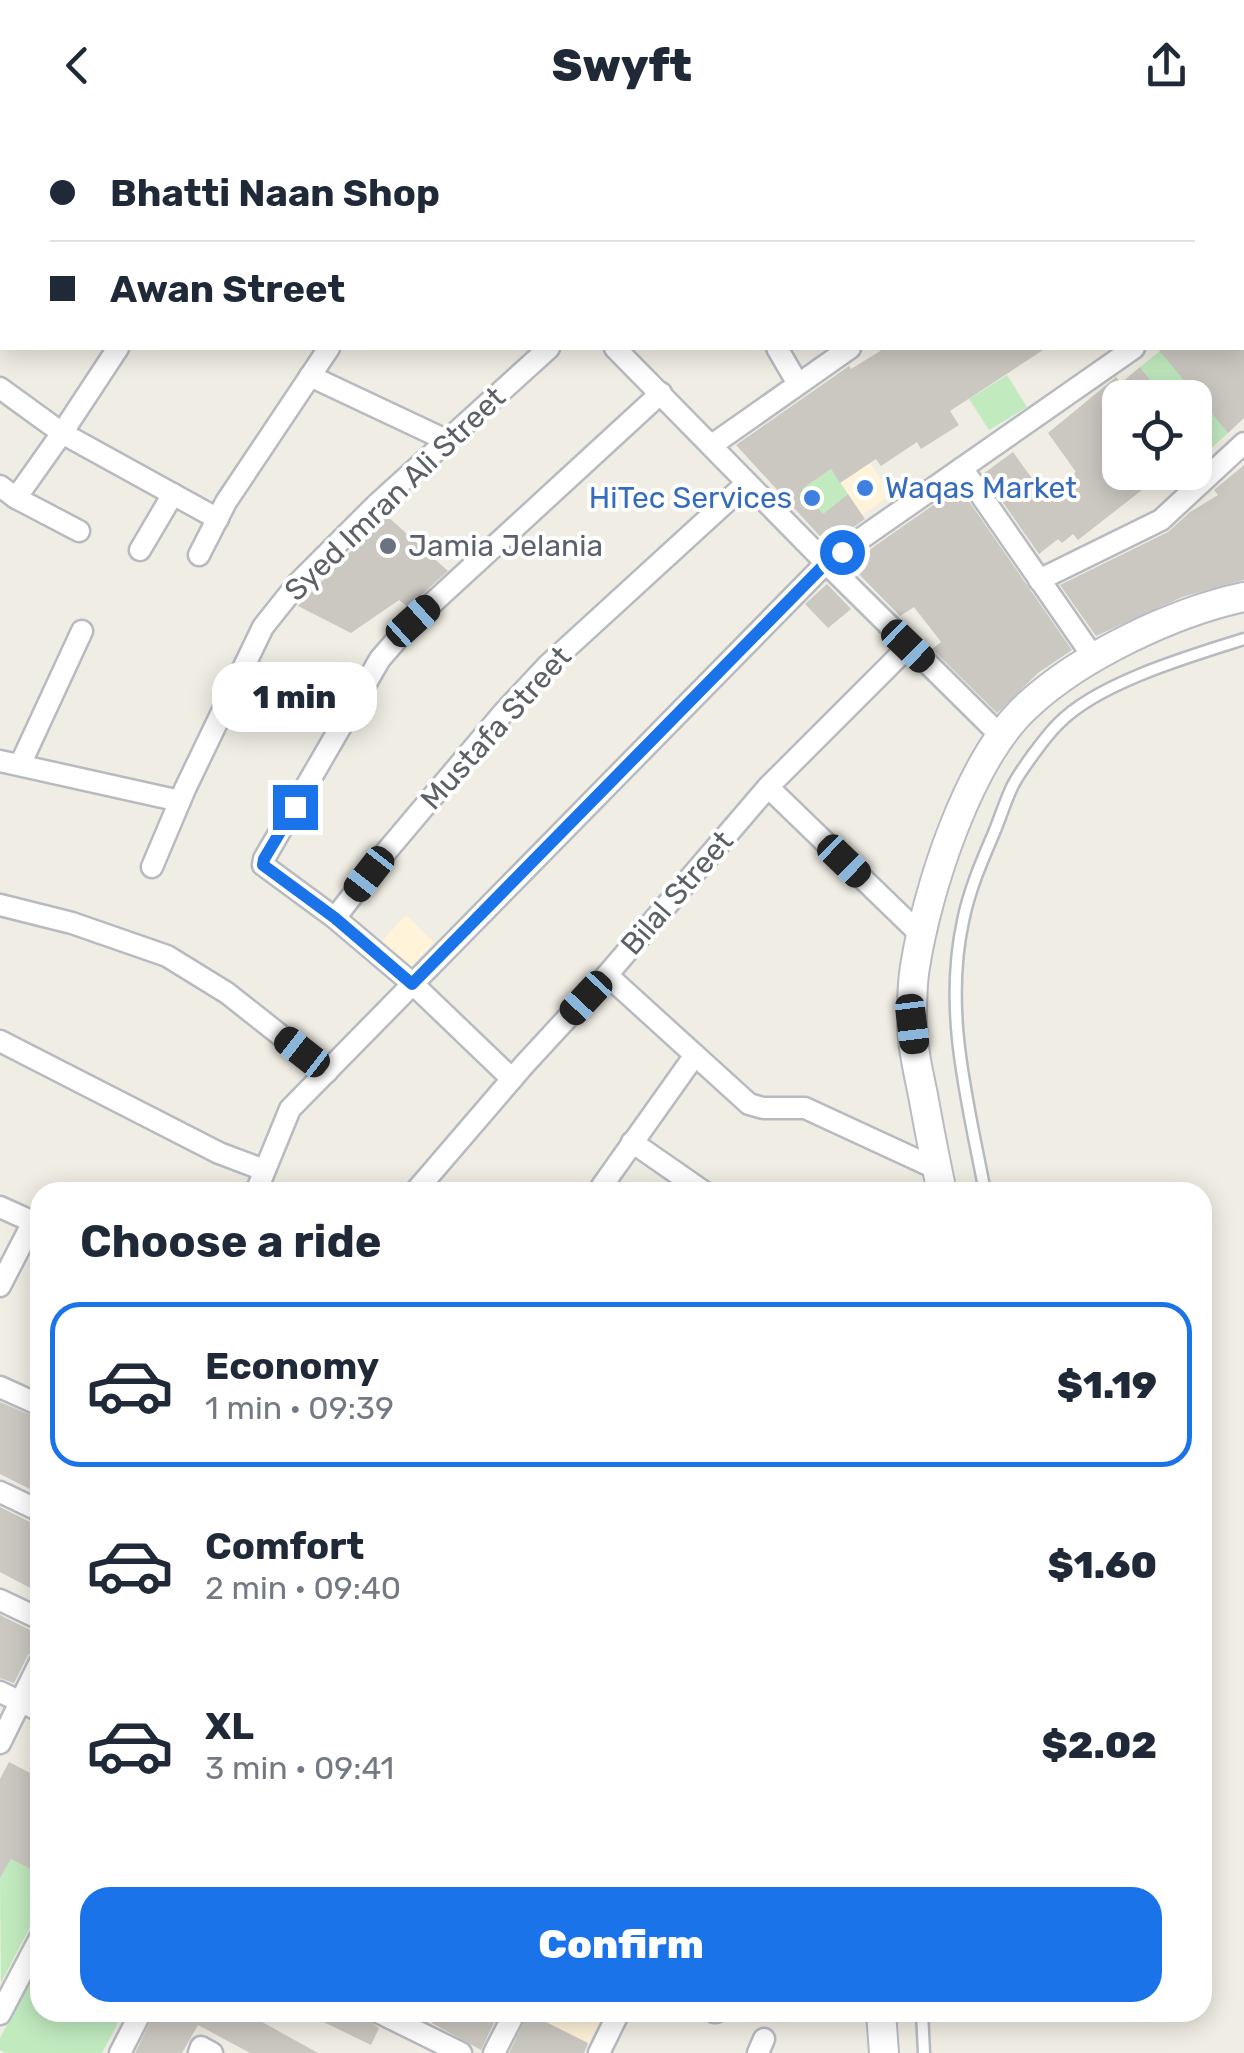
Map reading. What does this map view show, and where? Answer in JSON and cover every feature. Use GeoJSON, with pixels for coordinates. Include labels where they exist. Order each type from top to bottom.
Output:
{"type":"FeatureCollection","features":[{"type":"Feature","properties":{"kind":"street"},"geometry":{"type":"LineString","coordinates":[[79,531],[8,492],[62,433],[117,350]]}},
{"type":"Feature","properties":{"kind":"street"},"geometry":{"type":"LineString","coordinates":[[199,555],[218,518],[328,350]]}},
{"type":"Feature","properties":{"kind":"street","name":"Syed Imran Ali Street"},"geometry":{"type":"LineString","coordinates":[[152,867],[263,626],[298,583],[376,505],[547,350]]}},
{"type":"Feature","properties":{"kind":"street"},"geometry":{"type":"LineString","coordinates":[[617,350],[1000,736]]}},
{"type":"Feature","properties":{"kind":"street"},"geometry":{"type":"LineString","coordinates":[[777,350],[798,384]]}},
{"type":"Feature","properties":{"kind":"street"},"geometry":{"type":"LineString","coordinates":[[712,445],[847,350]]}},
{"type":"Feature","properties":{"kind":"street"},"geometry":{"type":"LineString","coordinates":[[260,1182],[290,1109],[826,563],[1131,350]]}},
{"type":"Feature","properties":{"kind":"street"},"geometry":{"type":"LineString","coordinates":[[310,376],[448,441]]}},
{"type":"Feature","properties":{"kind":"street"},"geometry":{"type":"LineString","coordinates":[[0,388],[62,433],[218,518]]}},
{"type":"Feature","properties":{"kind":"street"},"geometry":{"type":"LineString","coordinates":[[512,1079],[412,984],[335,918],[263,865],[264,859],[380,660],[413,621],[661,393]]}},
{"type":"Feature","properties":{"kind":"street"},"geometry":{"type":"LineString","coordinates":[[1039,580],[1161,520],[1244,443]]}},
{"type":"Feature","properties":{"kind":"street"},"geometry":{"type":"LineString","coordinates":[[962,468],[1094,658]]}},
{"type":"Feature","properties":{"kind":"street","name":"Mustafa Street"},"geometry":{"type":"LineString","coordinates":[[335,918],[546,666],[747,483]]}},
{"type":"Feature","properties":{"kind":"street"},"geometry":{"type":"LineString","coordinates":[[140,550],[173,494]]}},
{"type":"Feature","properties":{"kind":"street"},"geometry":{"type":"LineString","coordinates":[[939,1181],[912,1024],[914,972],[941,867],[982,765],[1027,705],[1094,658],[1173,620],[1244,598]]}},
{"type":"Feature","properties":{"kind":"street"},"geometry":{"type":"LineString","coordinates":[[82,632],[10,763],[180,801]]}},
{"type":"Feature","properties":{"kind":"street","name":"Bilal Street"},"geometry":{"type":"LineString","coordinates":[[424,1182],[768,787],[908,646]]}},
{"type":"Feature","properties":{"kind":"street"},"geometry":{"type":"LineString","coordinates":[[768,787],[921,935]]}},
{"type":"Feature","properties":{"kind":"street"},"geometry":{"type":"LineString","coordinates":[[0,905],[72,923],[166,956],[227,993],[327,1072]]}},
{"type":"Feature","properties":{"kind":"street"},"geometry":{"type":"LineString","coordinates":[[606,975],[749,1104],[805,1108],[939,1181]]}},
{"type":"Feature","properties":{"kind":"street"},"geometry":{"type":"LineString","coordinates":[[0,1041],[219,1153],[264,1170]]}},
{"type":"Feature","properties":{"kind":"street"},"geometry":{"type":"LineString","coordinates":[[605,1182],[695,1055]]}},
{"type":"Feature","properties":{"kind":"street"},"geometry":{"type":"LineString","coordinates":[[632,1142],[690,1182]]}},
{"type":"Feature","properties":{"kind":"street"},"geometry":{"type":"LineString","coordinates":[[0,1207],[30,1221]]}},
{"type":"Feature","properties":{"kind":"street"},"geometry":{"type":"LineString","coordinates":[[0,1286],[30,1236]]}},
{"type":"Feature","properties":{"kind":"street"},"geometry":{"type":"LineString","coordinates":[[0,1387],[30,1400]]}},
{"type":"Feature","properties":{"kind":"street"},"geometry":{"type":"LineString","coordinates":[[0,1492],[30,1506]]}},
{"type":"Feature","properties":{"kind":"street"},"geometry":{"type":"LineString","coordinates":[[0,1600],[30,1614]]}},
{"type":"Feature","properties":{"kind":"street"},"geometry":{"type":"LineString","coordinates":[[0,1692],[30,1706],[0,1743]]}},
{"type":"Feature","properties":{"kind":"street"},"geometry":{"type":"LineString","coordinates":[[0,2014],[30,1957]]}},
{"type":"Feature","properties":{"kind":"street"},"geometry":{"type":"LineString","coordinates":[[120,2053],[136,2022]]}},
{"type":"Feature","properties":{"kind":"street"},"geometry":{"type":"LineString","coordinates":[[398,2022],[461,2053]]}},
{"type":"Feature","properties":{"kind":"street"},"geometry":{"type":"LineString","coordinates":[[494,2053],[510,2022]]}},
{"type":"Feature","properties":{"kind":"street"},"geometry":{"type":"LineString","coordinates":[[603,2052],[615,2022]]}},
{"type":"Feature","properties":{"kind":"street"},"geometry":{"type":"LineString","coordinates":[[882,2022],[884,2053]]}},
{"type":"Feature","properties":{"kind":"street"},"geometry":{"type":"LineString","coordinates":[[198,2053],[201,2047],[212,2053]]}},
{"type":"Feature","properties":{"kind":"lane"},"geometry":{"type":"LineString","coordinates":[[983,1182],[960,1062],[954,994],[957,956],[971,890],[1014,782],[1058,723],[1090,700],[1180,660],[1244,639]]}},
{"type":"Feature","properties":{"kind":"lane"},"geometry":{"type":"LineString","coordinates":[[922,2022],[924,2053]]}},
{"type":"Feature","properties":{"kind":"shaded area","name":"Waqas Market"},"geometry":{"type":"Polygon","coordinates":[[[870,463],[891,495],[862,515],[840,483],[870,463]]]}},
{"type":"Feature","properties":{"kind":"shaded area"},"geometry":{"type":"Polygon","coordinates":[[[406,915],[434,942],[410,968],[382,941],[406,915]]]}},
{"type":"Feature","properties":{"kind":"shaded area"},"geometry":{"type":"Polygon","coordinates":[[[545,2022],[600,2022],[589,2044],[545,2022]]]}},
{"type":"Feature","properties":{"kind":"green space"},"geometry":{"type":"Polygon","coordinates":[[[1160,351],[1184,380],[1151,380],[1140,367],[1160,351]]]}},
{"type":"Feature","properties":{"kind":"green space"},"geometry":{"type":"Polygon","coordinates":[[[1007,375],[1027,407],[989,430],[969,399],[1007,375]]]}},
{"type":"Feature","properties":{"kind":"green space"},"geometry":{"type":"Polygon","coordinates":[[[1212,414],[1228,433],[1212,447],[1212,414]]]}},
{"type":"Feature","properties":{"kind":"green space"},"geometry":{"type":"Polygon","coordinates":[[[831,469],[848,494],[823,514],[801,490],[831,469]]]}},
{"type":"Feature","properties":{"kind":"green space"},"geometry":{"type":"Polygon","coordinates":[[[11,1859],[30,1869],[30,1926],[1,1983],[0,1878],[11,1859]]]}},
{"type":"Feature","properties":{"kind":"green space"},"geometry":{"type":"Polygon","coordinates":[[[30,1982],[30,2022],[118,2023],[102,2053],[5,2053],[0,2050],[0,2038],[30,1982]]]}},
{"type":"Feature","properties":{"kind":"building"},"geometry":{"type":"Polygon","coordinates":[[[882,350],[1043,350],[950,411],[959,425],[921,449],[917,442],[881,466],[876,459],[840,483],[831,469],[802,489],[823,514],[848,494],[865,519],[828,545],[736,445],[849,366],[851,369],[882,350]]]}},
{"type":"Feature","properties":{"kind":"building"},"geometry":{"type":"Polygon","coordinates":[[[1159,350],[1244,350],[1244,418],[1228,433],[1212,414],[1212,380],[1184,380],[1159,350]]]}},
{"type":"Feature","properties":{"kind":"building"},"geometry":{"type":"Polygon","coordinates":[[[1140,367],[1150,380],[1125,380],[1140,367]]]}},
{"type":"Feature","properties":{"kind":"building"},"geometry":{"type":"Polygon","coordinates":[[[1102,389],[1102,490],[1142,490],[1078,540],[1073,534],[1062,543],[1058,539],[1039,554],[983,474],[1013,452],[1046,498],[1076,472],[1048,433],[1102,389]]]}},
{"type":"Feature","properties":{"kind":"building"},"geometry":{"type":"Polygon","coordinates":[[[1244,465],[1244,580],[1182,597],[1096,636],[1060,585],[1168,532],[1218,495],[1214,490],[1244,465]]]}},
{"type":"Feature","properties":{"kind":"building"},"geometry":{"type":"Polygon","coordinates":[[[959,487],[1072,650],[1038,673],[997,713],[932,649],[941,642],[914,607],[900,616],[849,564],[959,487]]]}},
{"type":"Feature","properties":{"kind":"building","name":"Jamia Jelania"},"geometry":{"type":"Polygon","coordinates":[[[386,515],[448,571],[408,607],[399,600],[351,633],[298,606],[386,515]]]}},
{"type":"Feature","properties":{"kind":"building"},"geometry":{"type":"Polygon","coordinates":[[[827,584],[851,609],[828,628],[805,604],[827,584]]]}},
{"type":"Feature","properties":{"kind":"building"},"geometry":{"type":"Polygon","coordinates":[[[0,1402],[30,1415],[30,1489],[0,1474],[0,1402]]]}},
{"type":"Feature","properties":{"kind":"building"},"geometry":{"type":"Polygon","coordinates":[[[0,1507],[30,1522],[30,1588],[0,1572],[0,1507]]]}},
{"type":"Feature","properties":{"kind":"building"},"geometry":{"type":"Polygon","coordinates":[[[0,1615],[30,1630],[30,1653],[14,1683],[0,1678],[0,1615]]]}},
{"type":"Feature","properties":{"kind":"building"},"geometry":{"type":"Polygon","coordinates":[[[9,1762],[30,1773],[30,1869],[11,1859],[0,1878],[0,1779],[9,1762]]]}},
{"type":"Feature","properties":{"kind":"building"},"geometry":{"type":"Polygon","coordinates":[[[150,2022],[262,2022],[318,2053],[250,2053],[198,2025],[182,2053],[135,2053],[150,2022]]]}},
{"type":"Feature","properties":{"kind":"building"},"geometry":{"type":"Polygon","coordinates":[[[324,2022],[370,2022],[379,2028],[371,2045],[324,2022]]]}},
{"type":"Feature","properties":{"kind":"building"},"geometry":{"type":"Polygon","coordinates":[[[432,2022],[494,2022],[481,2050],[432,2022]]]}},
{"type":"Feature","properties":{"kind":"building"},"geometry":{"type":"Polygon","coordinates":[[[524,2022],[546,2022],[588,2043],[584,2053],[509,2053],[524,2022]]]}},
{"type":"Feature","properties":{"kind":"place","name":"Waqas Market"},"geometry":{"type":"Point","coordinates":[865,488]}},
{"type":"Feature","properties":{"kind":"place","name":"HiTec Services"},"geometry":{"type":"Point","coordinates":[812,498]}},
{"type":"Feature","properties":{"kind":"place","name":"Jamia Jelania"},"geometry":{"type":"Point","coordinates":[388,546]}},
{"type":"Feature","properties":{"kind":"route"},"geometry":{"type":"LineString","coordinates":[[295,807],[263,865],[335,918],[412,984],[826,563],[842,552]]}}]}
